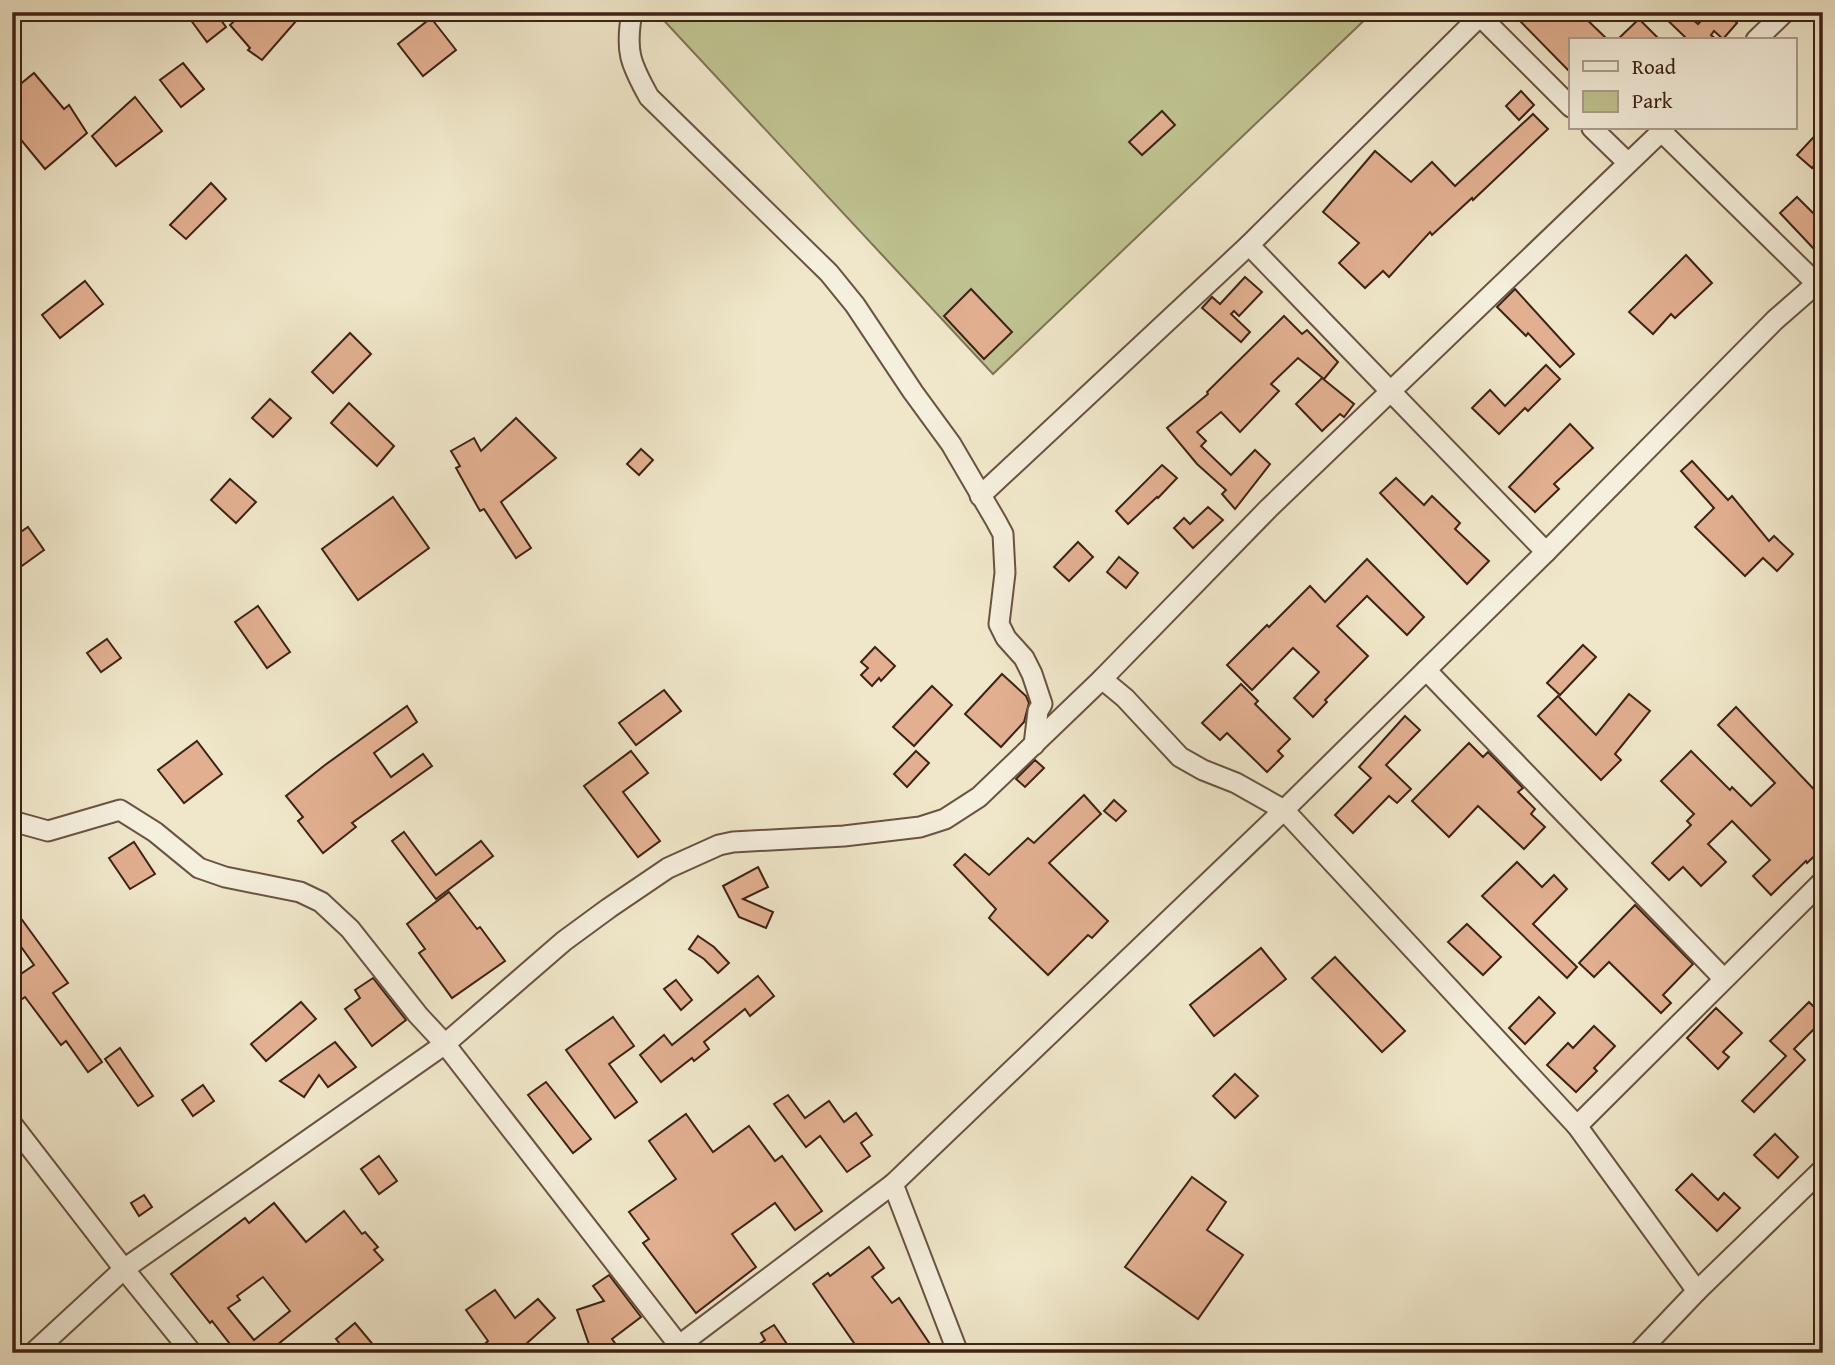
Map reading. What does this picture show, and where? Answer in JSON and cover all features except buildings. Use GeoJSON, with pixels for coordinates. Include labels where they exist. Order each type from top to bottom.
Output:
{"type":"FeatureCollection","features":[{"type":"Feature","properties":{"kind":"street"},"geometry":{"type":"LineString","coordinates":[[632,12],[627,48],[649,97],[829,273],[855,305],[905,382],[951,444],[1003,534],[1005,586],[999,624],[1006,638],[1024,659],[1042,704],[1038,711],[1034,746]]}},
{"type":"Feature","properties":{"kind":"street"},"geometry":{"type":"LineString","coordinates":[[1758,38],[1785,12]]}},
{"type":"Feature","properties":{"kind":"street"},"geometry":{"type":"LineString","coordinates":[[980,496],[1249,245],[1482,14],[1569,105]]}},
{"type":"Feature","properties":{"kind":"street"},"geometry":{"type":"LineString","coordinates":[[1594,130],[1628,163]]}},
{"type":"Feature","properties":{"kind":"street"},"geometry":{"type":"LineString","coordinates":[[12,821],[48,831],[120,810],[155,831],[199,869],[311,896],[328,907],[351,929],[418,1015],[445,1044],[678,1350],[893,1184],[1284,810],[1546,552],[1775,320],[1820,280],[1663,130],[1269,508],[1102,679],[979,797],[945,819],[920,827],[844,836],[733,842],[719,845],[668,867],[564,941],[445,1044],[124,1269],[33,1353]]}},
{"type":"Feature","properties":{"kind":"street"},"geometry":{"type":"LineString","coordinates":[[1249,245],[1546,552]]}},
{"type":"Feature","properties":{"kind":"street"},"geometry":{"type":"LineString","coordinates":[[1426,670],[1724,979]]}},
{"type":"Feature","properties":{"kind":"street"},"geometry":{"type":"LineString","coordinates":[[1102,679],[1125,698],[1180,757],[1203,770],[1236,783],[1284,810],[1577,1126],[1697,1291]]}},
{"type":"Feature","properties":{"kind":"street"},"geometry":{"type":"LineString","coordinates":[[1577,1126],[1823,881]]}},
{"type":"Feature","properties":{"kind":"street"},"geometry":{"type":"LineString","coordinates":[[12,1124],[192,1353]]}},
{"type":"Feature","properties":{"kind":"street"},"geometry":{"type":"LineString","coordinates":[[1638,1353],[1697,1291],[1823,1169]]}},
{"type":"Feature","properties":{"kind":"street"},"geometry":{"type":"LineString","coordinates":[[893,1184],[958,1353]]}},
{"type":"Feature","properties":{"kind":"green space"},"geometry":{"type":"Polygon","coordinates":[[[656,12],[1373,12],[993,374],[656,12]]]}}]}
